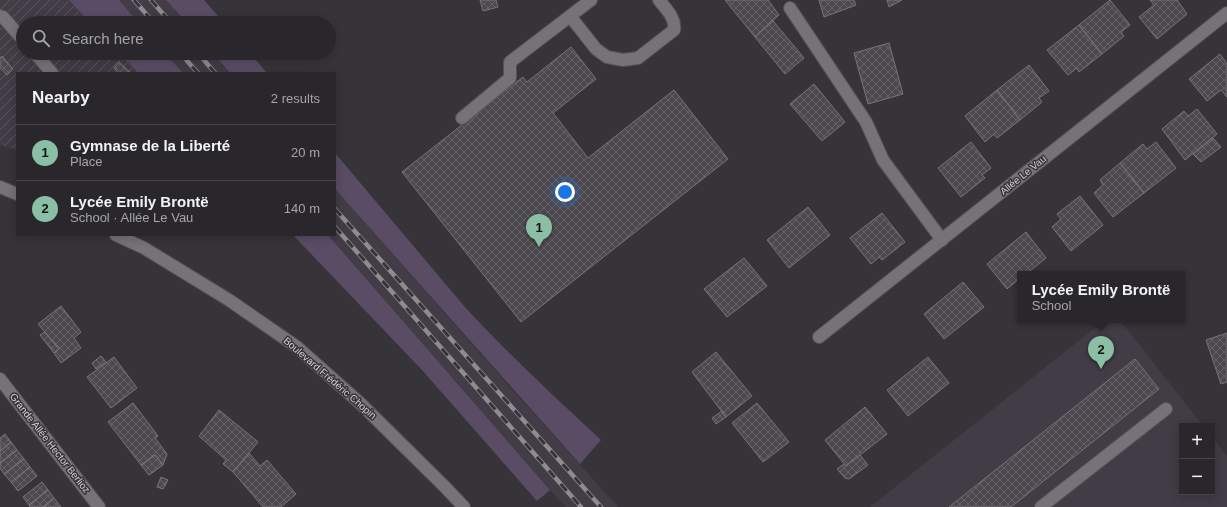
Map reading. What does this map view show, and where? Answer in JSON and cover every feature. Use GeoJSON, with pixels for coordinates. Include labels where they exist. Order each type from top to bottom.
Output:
{"type":"FeatureCollection","features":[{"type":"Feature","properties":{"kind":"street"},"geometry":{"type":"LineString","coordinates":[[462,118],[510,78],[510,62],[591,0]]}},
{"type":"Feature","properties":{"kind":"street"},"geometry":{"type":"LineString","coordinates":[[570,16],[596,49],[608,57],[623,60],[638,58],[674,30],[675,24],[673,18],[659,0]]}},
{"type":"Feature","properties":{"kind":"street"},"geometry":{"type":"LineString","coordinates":[[790,8],[866,122],[883,160],[942,240]]}},
{"type":"Feature","properties":{"kind":"street","name":"Allée Le Vau"},"geometry":{"type":"LineString","coordinates":[[819,337],[1227,13]]}},
{"type":"Feature","properties":{"kind":"street"},"geometry":{"type":"LineString","coordinates":[[0,16],[3,17],[16,32]]}},
{"type":"Feature","properties":{"kind":"street"},"geometry":{"type":"LineString","coordinates":[[41,60],[51,72]]}},
{"type":"Feature","properties":{"kind":"street"},"geometry":{"type":"LineString","coordinates":[[0,188],[16,194]]}},
{"type":"Feature","properties":{"kind":"street","name":"Boulevard Frédéric Chopin"},"geometry":{"type":"LineString","coordinates":[[118,236],[144,248],[229,300],[296,347],[362,404],[464,507]]}},
{"type":"Feature","properties":{"kind":"street","name":"Grande Allée Hector Berlioz"},"geometry":{"type":"LineString","coordinates":[[0,379],[100,507]]}},
{"type":"Feature","properties":{"kind":"street"},"geometry":{"type":"LineString","coordinates":[[1041,507],[1166,409]]}},
{"type":"Feature","properties":{"kind":"shaded area"},"geometry":{"type":"Polygon","coordinates":[[[0,0],[69,0],[84,16],[16,16],[16,60],[126,60],[137,72],[16,72],[16,150],[0,145],[0,0]]]}},
{"type":"Feature","properties":{"kind":"shaded area"},"geometry":{"type":"Polygon","coordinates":[[[69,0],[119,0],[133,16],[84,16],[69,0]]]}},
{"type":"Feature","properties":{"kind":"shaded area"},"geometry":{"type":"Polygon","coordinates":[[[119,0],[166,0],[181,16],[133,16],[119,0]]]}},
{"type":"Feature","properties":{"kind":"shaded area"},"geometry":{"type":"Polygon","coordinates":[[[166,0],[204,0],[218,16],[181,16],[166,0]]]}},
{"type":"Feature","properties":{"kind":"shaded area"},"geometry":{"type":"Polygon","coordinates":[[[126,60],[171,60],[182,72],[137,72],[126,60]]]}},
{"type":"Feature","properties":{"kind":"shaded area"},"geometry":{"type":"Polygon","coordinates":[[[171,60],[219,60],[229,72],[182,72],[171,60]]]}},
{"type":"Feature","properties":{"kind":"shaded area"},"geometry":{"type":"Polygon","coordinates":[[[219,60],[256,60],[266,72],[229,72],[219,60]]]}},
{"type":"Feature","properties":{"kind":"shaded area"},"geometry":{"type":"Polygon","coordinates":[[[336,154],[464,306],[548,391],[601,440],[580,464],[336,190],[336,154]]]}},
{"type":"Feature","properties":{"kind":"shaded area"},"geometry":{"type":"Polygon","coordinates":[[[336,190],[618,507],[566,507],[329,236],[336,236],[336,190]]]}},
{"type":"Feature","properties":{"kind":"shaded area"},"geometry":{"type":"Polygon","coordinates":[[[294,236],[329,236],[550,490],[537,501],[422,370],[294,236]]]}},
{"type":"Feature","properties":{"kind":"shaded area"},"geometry":{"type":"Polygon","coordinates":[[[1101,323],[1122,323],[1201,423],[1179,423],[1179,495],[1215,495],[1215,441],[1227,456],[1227,507],[870,507],[1101,323]]]}},
{"type":"Feature","properties":{"kind":"building"},"geometry":{"type":"Polygon","coordinates":[[[480,0],[496,0],[498,7],[483,11],[480,0]]]}},
{"type":"Feature","properties":{"kind":"building"},"geometry":{"type":"Polygon","coordinates":[[[725,0],[768,0],[779,15],[755,37],[725,0]]]}},
{"type":"Feature","properties":{"kind":"building"},"geometry":{"type":"Polygon","coordinates":[[[819,0],[854,0],[856,5],[824,17],[819,0]]]}},
{"type":"Feature","properties":{"kind":"building"},"geometry":{"type":"Polygon","coordinates":[[[887,0],[902,0],[889,7],[887,0]]]}},
{"type":"Feature","properties":{"kind":"building"},"geometry":{"type":"Polygon","coordinates":[[[1110,0],[1130,25],[1121,32],[1124,36],[1102,54],[1079,25],[1110,0]]]}},
{"type":"Feature","properties":{"kind":"building"},"geometry":{"type":"Polygon","coordinates":[[[1150,0],[1177,0],[1187,14],[1157,39],[1139,17],[1154,5],[1150,0]]]}},
{"type":"Feature","properties":{"kind":"building"},"geometry":{"type":"Polygon","coordinates":[[[773,21],[804,58],[785,74],[755,37],[773,21]]]}},
{"type":"Feature","properties":{"kind":"building"},"geometry":{"type":"Polygon","coordinates":[[[1079,25],[1102,54],[1079,72],[1077,68],[1068,75],[1047,50],[1079,25]]]}},
{"type":"Feature","properties":{"kind":"building"},"geometry":{"type":"Polygon","coordinates":[[[889,43],[903,94],[868,104],[854,53],[889,43]]]}},
{"type":"Feature","properties":{"kind":"building"},"geometry":{"type":"Polygon","coordinates":[[[571,47],[596,79],[553,113],[588,158],[674,90],[728,159],[521,322],[402,172],[523,77],[527,82],[571,47]]]}},
{"type":"Feature","properties":{"kind":"building"},"geometry":{"type":"Polygon","coordinates":[[[1220,54],[1227,64],[1227,97],[1221,90],[1207,101],[1189,79],[1220,54]]]}},
{"type":"Feature","properties":{"kind":"building"},"geometry":{"type":"Polygon","coordinates":[[[2,56],[13,69],[7,75],[0,67],[0,58],[2,56]]]}},
{"type":"Feature","properties":{"kind":"building"},"geometry":{"type":"Polygon","coordinates":[[[119,62],[130,72],[117,72],[114,68],[119,62]]]}},
{"type":"Feature","properties":{"kind":"building"},"geometry":{"type":"Polygon","coordinates":[[[1029,65],[1049,91],[1039,98],[1042,102],[1020,120],[997,90],[1029,65]]]}},
{"type":"Feature","properties":{"kind":"building"},"geometry":{"type":"Polygon","coordinates":[[[814,84],[845,122],[822,141],[790,104],[814,84]]]}},
{"type":"Feature","properties":{"kind":"building"},"geometry":{"type":"Polygon","coordinates":[[[997,90],[1020,120],[997,138],[994,134],[985,142],[965,116],[997,90]]]}},
{"type":"Feature","properties":{"kind":"building"},"geometry":{"type":"Polygon","coordinates":[[[1197,109],[1217,134],[1185,160],[1162,129],[1184,111],[1188,116],[1197,109]]]}},
{"type":"Feature","properties":{"kind":"building"},"geometry":{"type":"Polygon","coordinates":[[[1213,138],[1221,147],[1201,162],[1193,154],[1213,138]]]}},
{"type":"Feature","properties":{"kind":"building"},"geometry":{"type":"Polygon","coordinates":[[[971,142],[991,168],[982,175],[985,178],[961,197],[938,168],[971,142]]]}},
{"type":"Feature","properties":{"kind":"building"},"geometry":{"type":"Polygon","coordinates":[[[1156,142],[1176,168],[1144,193],[1120,163],[1143,144],[1147,149],[1156,142]]]}},
{"type":"Feature","properties":{"kind":"building"},"geometry":{"type":"Polygon","coordinates":[[[1120,163],[1144,193],[1113,217],[1094,193],[1103,185],[1100,180],[1120,163]]]}},
{"type":"Feature","properties":{"kind":"building"},"geometry":{"type":"Polygon","coordinates":[[[1080,196],[1103,225],[1071,251],[1052,227],[1061,219],[1057,214],[1080,196]]]}},
{"type":"Feature","properties":{"kind":"building"},"geometry":{"type":"Polygon","coordinates":[[[808,207],[830,235],[789,268],[767,240],[808,207]]]}},
{"type":"Feature","properties":{"kind":"building"},"geometry":{"type":"Polygon","coordinates":[[[882,213],[905,242],[882,260],[879,257],[871,264],[850,238],[882,213]]]}},
{"type":"Feature","properties":{"kind":"building"},"geometry":{"type":"Polygon","coordinates":[[[1026,232],[1046,258],[1030,271],[1017,271],[1017,281],[1007,289],[987,264],[1026,232]]]}},
{"type":"Feature","properties":{"kind":"building"},"geometry":{"type":"Polygon","coordinates":[[[744,258],[767,286],[727,317],[704,289],[744,258]]]}},
{"type":"Feature","properties":{"kind":"building"},"geometry":{"type":"Polygon","coordinates":[[[963,282],[984,307],[944,339],[924,314],[963,282]]]}},
{"type":"Feature","properties":{"kind":"building"},"geometry":{"type":"Polygon","coordinates":[[[61,306],[81,332],[74,338],[81,348],[61,363],[54,353],[59,349],[38,324],[61,306]]]}},
{"type":"Feature","properties":{"kind":"building"},"geometry":{"type":"Polygon","coordinates":[[[45,332],[59,349],[54,353],[40,335],[45,332]]]}},
{"type":"Feature","properties":{"kind":"building"},"geometry":{"type":"Polygon","coordinates":[[[1227,333],[1227,382],[1221,384],[1206,340],[1227,333]]]}},
{"type":"Feature","properties":{"kind":"building"},"geometry":{"type":"Polygon","coordinates":[[[716,352],[752,396],[726,417],[692,372],[716,352]]]}},
{"type":"Feature","properties":{"kind":"building"},"geometry":{"type":"Polygon","coordinates":[[[101,356],[106,362],[96,369],[92,363],[101,356]]]}},
{"type":"Feature","properties":{"kind":"building"},"geometry":{"type":"Polygon","coordinates":[[[114,357],[137,388],[111,408],[87,377],[114,357]]]}},
{"type":"Feature","properties":{"kind":"building"},"geometry":{"type":"Polygon","coordinates":[[[928,357],[949,383],[908,416],[887,390],[928,357]]]}},
{"type":"Feature","properties":{"kind":"building"},"geometry":{"type":"Polygon","coordinates":[[[1135,359],[1159,389],[1011,507],[949,507],[1135,359]]]}},
{"type":"Feature","properties":{"kind":"building"},"geometry":{"type":"Polygon","coordinates":[[[133,403],[158,436],[155,438],[167,454],[163,465],[155,455],[141,465],[108,422],[133,403]]]}},
{"type":"Feature","properties":{"kind":"building"},"geometry":{"type":"Polygon","coordinates":[[[757,403],[789,442],[763,462],[732,423],[757,403]]]}},
{"type":"Feature","properties":{"kind":"building"},"geometry":{"type":"Polygon","coordinates":[[[865,407],[887,434],[846,466],[825,440],[865,407]]]}},
{"type":"Feature","properties":{"kind":"building"},"geometry":{"type":"Polygon","coordinates":[[[219,410],[258,442],[233,472],[223,464],[226,460],[199,436],[219,410]]]}},
{"type":"Feature","properties":{"kind":"building"},"geometry":{"type":"Polygon","coordinates":[[[722,411],[726,417],[716,424],[712,418],[722,411]]]}},
{"type":"Feature","properties":{"kind":"building"},"geometry":{"type":"Polygon","coordinates":[[[5,434],[11,442],[0,451],[0,438],[5,434]]]}},
{"type":"Feature","properties":{"kind":"building"},"geometry":{"type":"Polygon","coordinates":[[[11,442],[17,450],[0,463],[0,451],[11,442]]]}},
{"type":"Feature","properties":{"kind":"building"},"geometry":{"type":"Polygon","coordinates":[[[17,450],[24,459],[4,474],[0,468],[0,463],[17,450]]]}},
{"type":"Feature","properties":{"kind":"building"},"geometry":{"type":"Polygon","coordinates":[[[249,453],[260,466],[267,460],[296,494],[281,507],[263,507],[233,472],[249,453]]]}},
{"type":"Feature","properties":{"kind":"building"},"geometry":{"type":"Polygon","coordinates":[[[155,455],[163,465],[149,475],[141,465],[155,455]]]}},
{"type":"Feature","properties":{"kind":"building"},"geometry":{"type":"Polygon","coordinates":[[[860,455],[868,465],[849,479],[845,478],[837,469],[844,464],[846,466],[860,455]]]}},
{"type":"Feature","properties":{"kind":"building"},"geometry":{"type":"Polygon","coordinates":[[[24,459],[30,467],[11,482],[4,474],[24,459]]]}},
{"type":"Feature","properties":{"kind":"building"},"geometry":{"type":"Polygon","coordinates":[[[30,467],[37,476],[18,491],[11,482],[30,467]]]}},
{"type":"Feature","properties":{"kind":"building"},"geometry":{"type":"Polygon","coordinates":[[[161,477],[168,480],[163,489],[157,487],[161,477]]]}},
{"type":"Feature","properties":{"kind":"building"},"geometry":{"type":"Polygon","coordinates":[[[42,482],[48,490],[29,505],[23,497],[42,482]]]}},
{"type":"Feature","properties":{"kind":"building"},"geometry":{"type":"Polygon","coordinates":[[[48,490],[54,498],[43,507],[30,507],[29,505],[48,490]]]}},
{"type":"Feature","properties":{"kind":"building"},"geometry":{"type":"Polygon","coordinates":[[[54,498],[61,507],[43,507],[54,498]]]}},
{"type":"Feature","properties":{"kind":"railway"},"geometry":{"type":"LineString","coordinates":[[134,0],[148,16]]}},
{"type":"Feature","properties":{"kind":"railway"},"geometry":{"type":"LineString","coordinates":[[151,0],[165,16]]}},
{"type":"Feature","properties":{"kind":"railway"},"geometry":{"type":"LineString","coordinates":[[186,60],[197,72]]}},
{"type":"Feature","properties":{"kind":"railway"},"geometry":{"type":"LineString","coordinates":[[204,60],[214,72]]}},
{"type":"Feature","properties":{"kind":"railway"},"geometry":{"type":"LineString","coordinates":[[336,210],[601,507]]}},
{"type":"Feature","properties":{"kind":"railway"},"geometry":{"type":"LineString","coordinates":[[336,228],[581,507]]}},
{"type":"Feature","properties":{"kind":"place","name":"Gymnase de la Liberté"},"geometry":{"type":"Point","coordinates":[539,247]}},
{"type":"Feature","properties":{"kind":"place","name":"Lycée Emily Brontë"},"geometry":{"type":"Point","coordinates":[1101,369]}}]}
